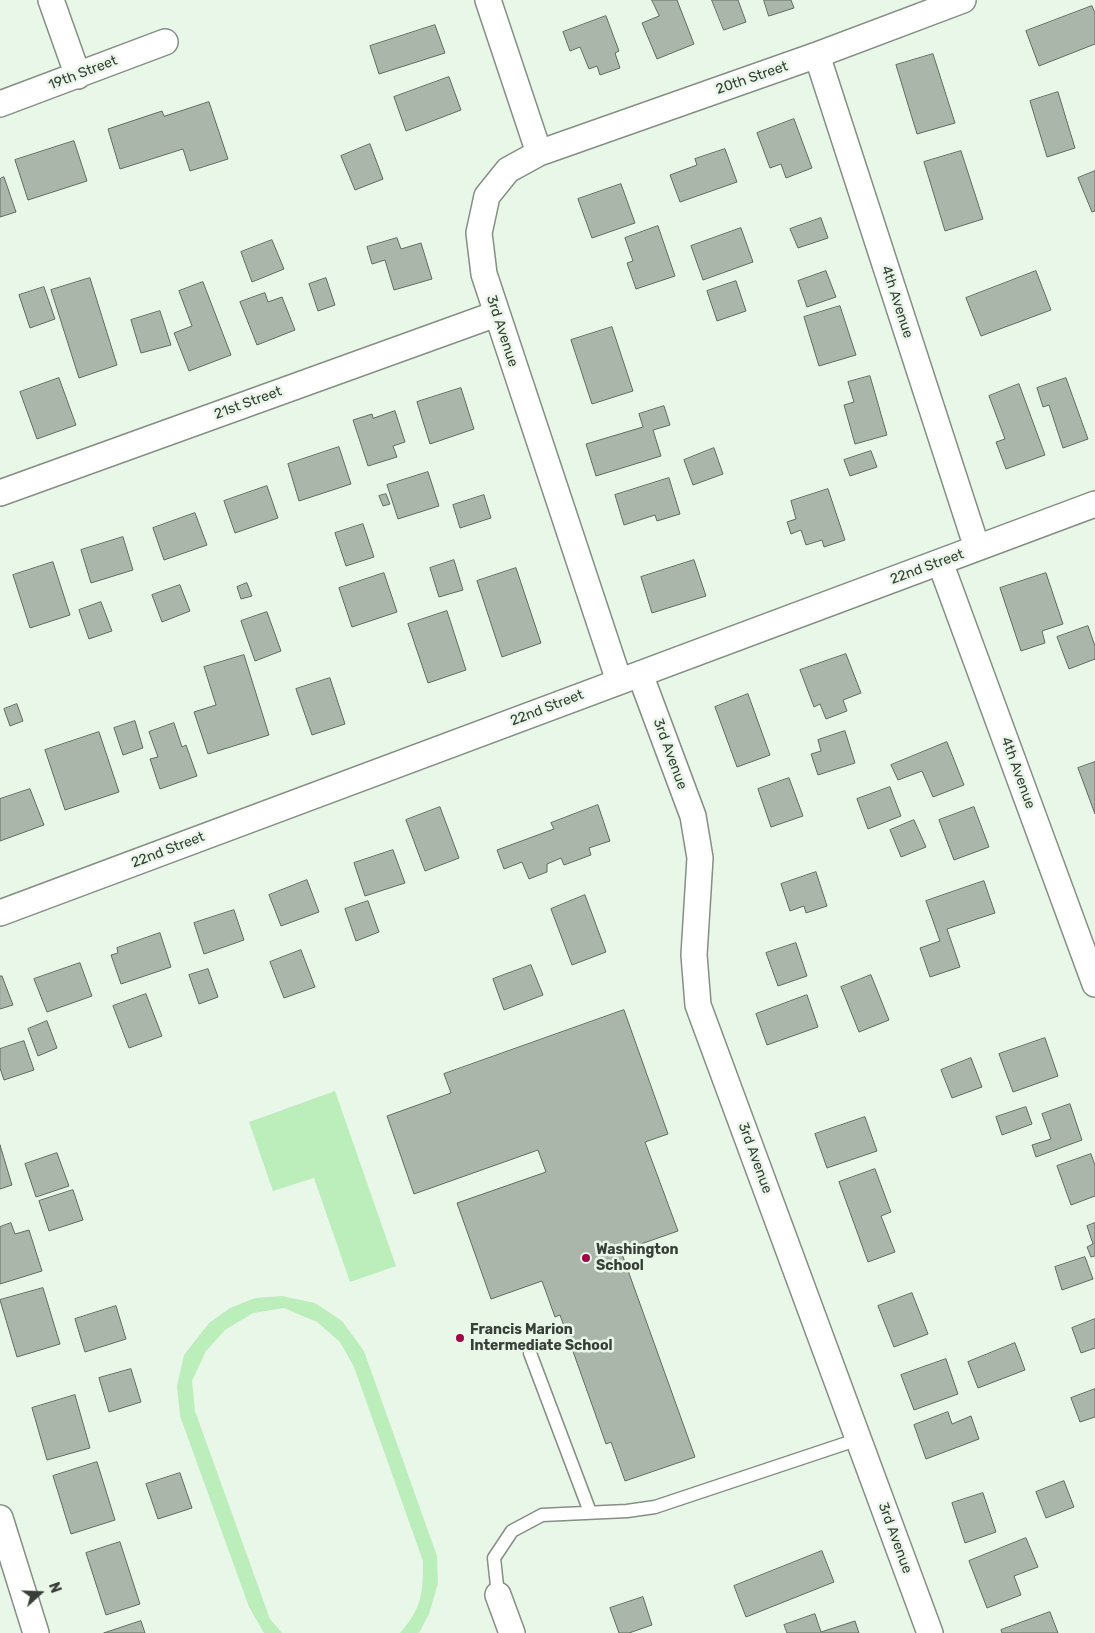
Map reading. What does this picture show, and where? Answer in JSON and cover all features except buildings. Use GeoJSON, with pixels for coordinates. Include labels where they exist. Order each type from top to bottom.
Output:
{"type":"FeatureCollection","features":[{"type":"Feature","properties":{"kind":"street"},"geometry":{"type":"LineString","coordinates":[[51,0],[78,76]]}},
{"type":"Feature","properties":{"kind":"street"},"geometry":{"type":"LineString","coordinates":[[488,0],[539,153]]}},
{"type":"Feature","properties":{"kind":"street","name":"20th Street"},"geometry":{"type":"LineString","coordinates":[[539,153],[817,55],[963,0]]}},
{"type":"Feature","properties":{"kind":"street","name":"19th Street"},"geometry":{"type":"LineString","coordinates":[[0,104],[165,42]]}},
{"type":"Feature","properties":{"kind":"street","name":"4th Avenue"},"geometry":{"type":"LineString","coordinates":[[817,55],[977,548]]}},
{"type":"Feature","properties":{"kind":"street","name":"3rd Avenue"},"geometry":{"type":"LineString","coordinates":[[539,153],[508,170],[487,196],[479,233],[484,274],[496,314],[629,677],[693,816],[700,858],[694,955],[698,1004],[930,1633]]}},
{"type":"Feature","properties":{"kind":"street","name":"21st Street"},"geometry":{"type":"LineString","coordinates":[[0,493],[496,314]]}},
{"type":"Feature","properties":{"kind":"street","name":"22nd Street"},"geometry":{"type":"LineString","coordinates":[[0,913],[1095,504]]}},
{"type":"Feature","properties":{"kind":"street","name":"4th Avenue"},"geometry":{"type":"LineString","coordinates":[[940,562],[1095,984]]}},
{"type":"Feature","properties":{"kind":"street"},"geometry":{"type":"LineString","coordinates":[[0,1518],[36,1633]]}},
{"type":"Feature","properties":{"kind":"street"},"geometry":{"type":"LineString","coordinates":[[498,1595],[512,1633]]}},
{"type":"Feature","properties":{"kind":"lane"},"geometry":{"type":"LineString","coordinates":[[530,1353],[590,1512]]}},
{"type":"Feature","properties":{"kind":"lane"},"geometry":{"type":"LineString","coordinates":[[498,1595],[494,1558],[512,1531],[542,1515],[627,1511],[655,1507],[858,1439]]}},
{"type":"Feature","properties":{"kind":"green space"},"geometry":{"type":"Polygon","coordinates":[[[335,1091],[396,1266],[350,1282],[314,1178],[273,1191],[249,1122],[335,1091]]]}},
{"type":"Feature","properties":{"kind":"green space"},"geometry":{"type":"Polygon","coordinates":[[[282,1296],[315,1303],[342,1321],[364,1351],[437,1556],[438,1583],[429,1614],[419,1633],[400,1633],[413,1616],[420,1600],[423,1561],[354,1367],[340,1342],[317,1322],[284,1308],[253,1313],[225,1330],[206,1351],[192,1381],[195,1411],[270,1619],[282,1633],[264,1633],[249,1607],[180,1416],[177,1386],[184,1355],[209,1323],[230,1308],[255,1298],[282,1296]]]}},
{"type":"Feature","properties":{"kind":"place","name":"Washington School"},"geometry":{"type":"Point","coordinates":[586,1258]}},
{"type":"Feature","properties":{"kind":"place","name":"Francis Marion Intermediate School"},"geometry":{"type":"Point","coordinates":[460,1338]}}]}
